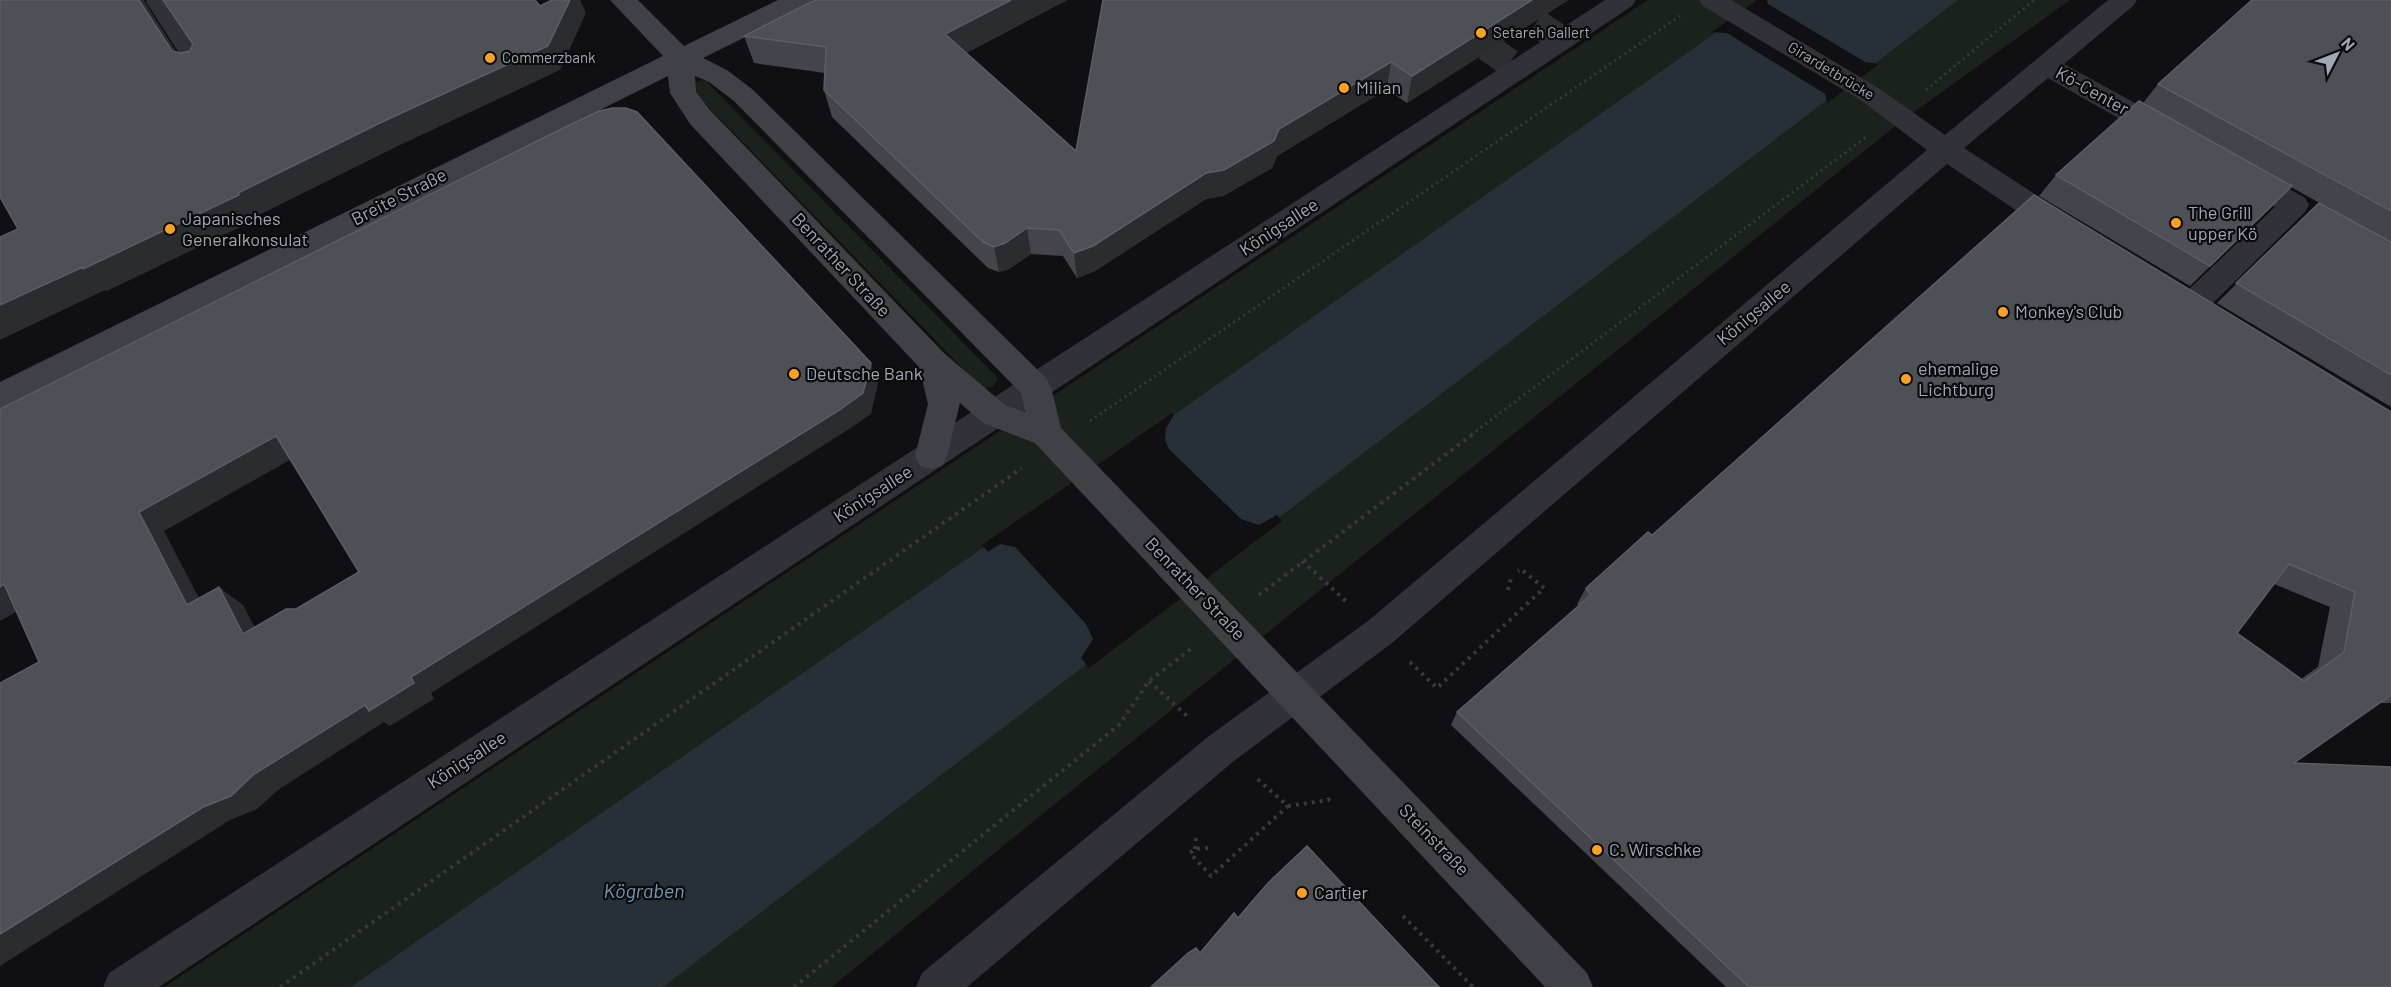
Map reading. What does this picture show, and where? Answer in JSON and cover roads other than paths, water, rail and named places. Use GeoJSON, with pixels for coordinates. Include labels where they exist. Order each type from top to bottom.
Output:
{"type":"FeatureCollection","features":[{"type":"Feature","properties":{"kind":"street"},"geometry":{"type":"LineString","coordinates":[[623,0],[680,58],[718,76],[743,94],[1035,387],[1056,444]]}},
{"type":"Feature","properties":{"kind":"street","name":"Breite Straße"},"geometry":{"type":"LineString","coordinates":[[0,396],[799,0]]}},
{"type":"Feature","properties":{"kind":"street","name":"Königsallee"},"geometry":{"type":"LineString","coordinates":[[123,987],[1623,0]]}},
{"type":"Feature","properties":{"kind":"street","name":"Königsallee"},"geometry":{"type":"LineString","coordinates":[[936,987],[1221,748],[1380,632],[2124,0]]}},
{"type":"Feature","properties":{"kind":"street","name":"Girardetbrücke"},"geometry":{"type":"LineString","coordinates":[[1716,2],[1871,94],[2005,190],[2090,243]]}},
{"type":"Feature","properties":{"kind":"street","name":"Benrather Straße"},"geometry":{"type":"LineString","coordinates":[[680,58],[683,93],[700,117],[933,362],[994,414],[1056,444],[1294,693]]}},
{"type":"Feature","properties":{"kind":"street","name":"Kö-Center"},"geometry":{"type":"LineString","coordinates":[[2046,65],[2184,143]]}},
{"type":"Feature","properties":{"kind":"street"},"geometry":{"type":"LineString","coordinates":[[2191,305],[2304,210],[2214,160]]}},
{"type":"Feature","properties":{"kind":"street"},"geometry":{"type":"LineString","coordinates":[[931,456],[939,432],[944,404],[933,362]]}},
{"type":"Feature","properties":{"kind":"street","name":"Steinstraße"},"geometry":{"type":"LineString","coordinates":[[1294,693],[1573,987]]}},
{"type":"Feature","properties":{"kind":"lane"},"geometry":{"type":"LineString","coordinates":[[155,2],[200,69]]}},
{"type":"Feature","properties":{"kind":"water","name":"Kögraben"},"geometry":{"type":"Polygon","coordinates":[[[1762,0],[1958,0],[663,987],[351,987],[1174,415],[1762,0]]]}},
{"type":"Feature","properties":{"kind":"tunnel"},"geometry":{"type":"LineString","coordinates":[[1417,0],[1519,69]]}},
{"type":"Feature","properties":{"kind":"tunnel"},"geometry":{"type":"LineString","coordinates":[[1501,0],[1562,40]]}},
{"type":"Feature","properties":{"kind":"place","name":"Setareh Gallert"},"geometry":{"type":"Point","coordinates":[1481,33]}},
{"type":"Feature","properties":{"kind":"place","name":"Commerzbank"},"geometry":{"type":"Point","coordinates":[490,58]}},
{"type":"Feature","properties":{"kind":"place","name":"Milian"},"geometry":{"type":"Point","coordinates":[1344,88]}},
{"type":"Feature","properties":{"kind":"place","name":"The Grill upper Kö"},"geometry":{"type":"Point","coordinates":[2176,223]}},
{"type":"Feature","properties":{"kind":"place","name":"Japanisches Generalkonsulat"},"geometry":{"type":"Point","coordinates":[170,229]}},
{"type":"Feature","properties":{"kind":"place","name":"Monkey's Club"},"geometry":{"type":"Point","coordinates":[2003,312]}},
{"type":"Feature","properties":{"kind":"place","name":"Deutsche Bank"},"geometry":{"type":"Point","coordinates":[794,374]}},
{"type":"Feature","properties":{"kind":"place","name":"ehemalige Lichtburg"},"geometry":{"type":"Point","coordinates":[1906,379]}},
{"type":"Feature","properties":{"kind":"place","name":"C. Wirschke"},"geometry":{"type":"Point","coordinates":[1597,850]}},
{"type":"Feature","properties":{"kind":"place","name":"Cartier"},"geometry":{"type":"Point","coordinates":[1302,893]}}]}
